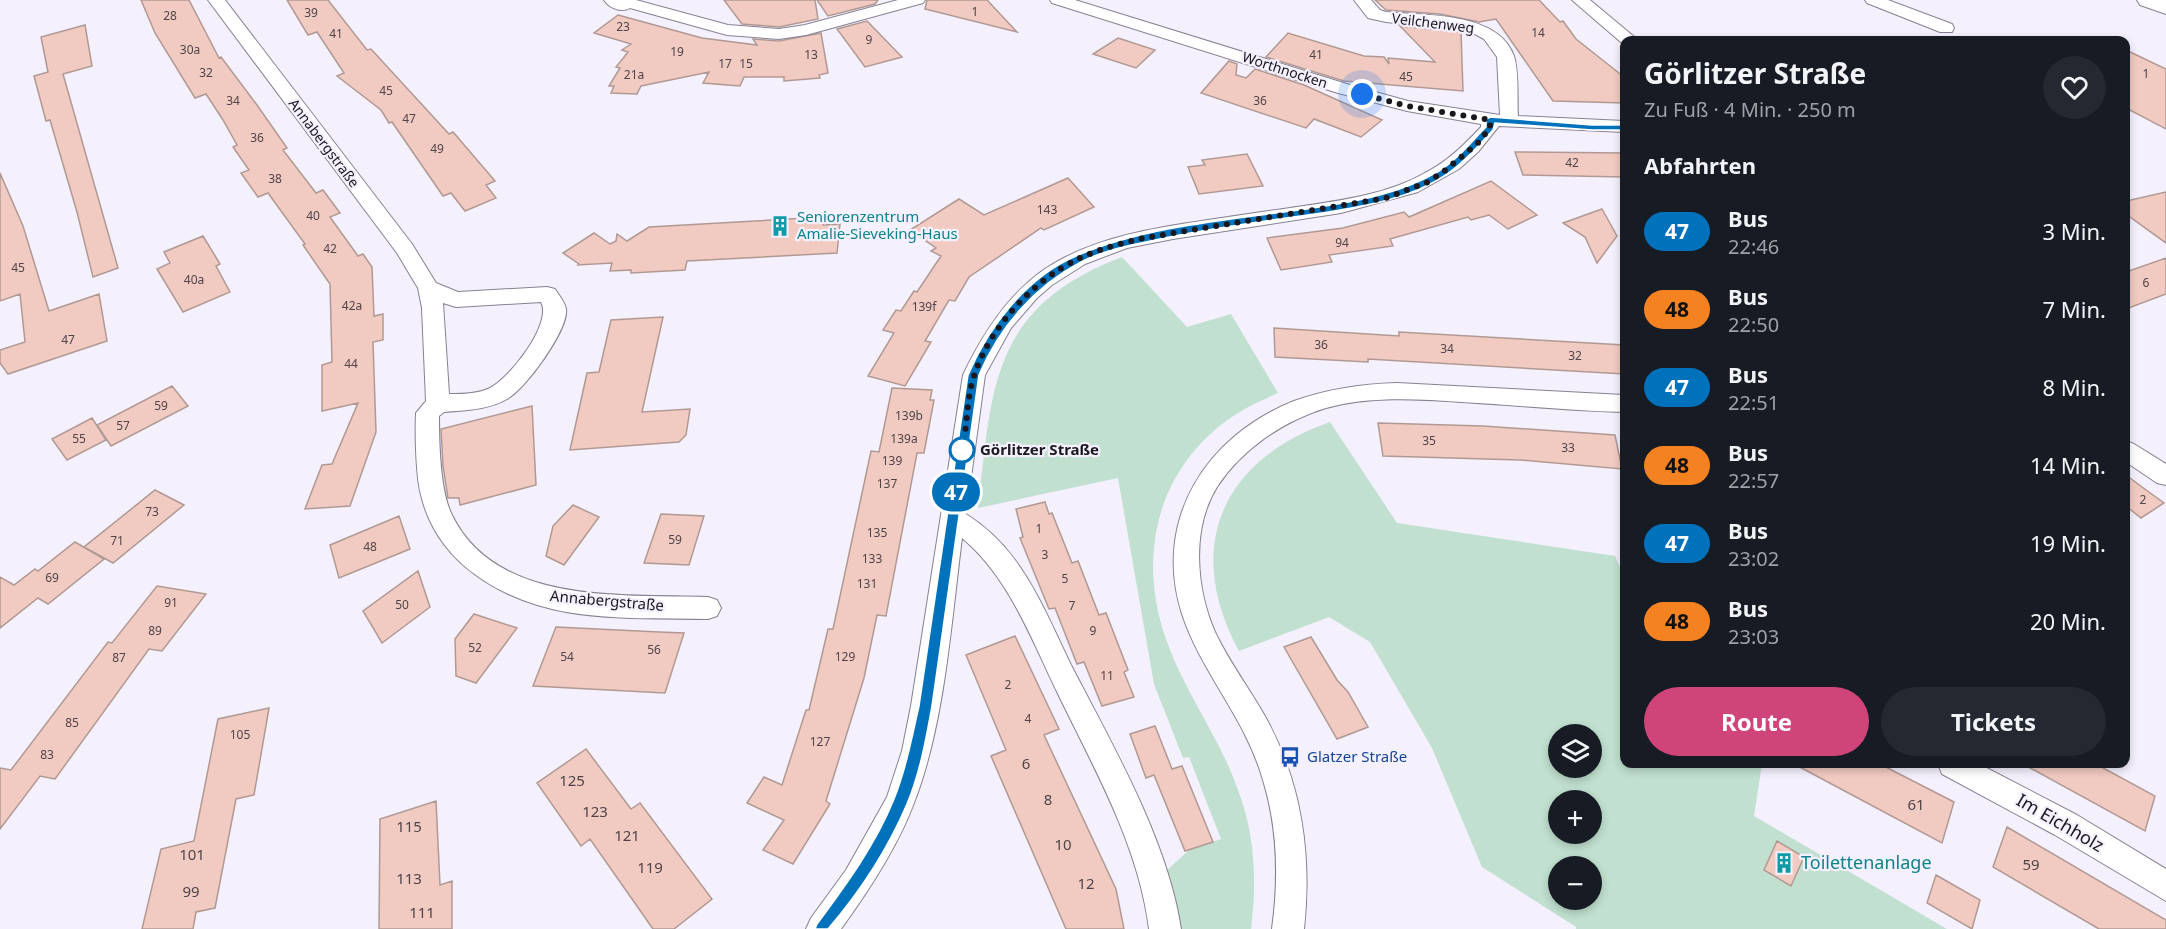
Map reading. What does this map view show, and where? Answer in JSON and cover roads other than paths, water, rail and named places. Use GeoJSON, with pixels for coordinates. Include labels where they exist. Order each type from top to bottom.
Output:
{"type":"FeatureCollection","features":[{"type":"Feature","properties":{"kind":"main road"},"geometry":{"type":"LineString","coordinates":[[2148,0],[2166,7]]}},
{"type":"Feature","properties":{"kind":"street","name":"Annabergstraße"},"geometry":{"type":"LineString","coordinates":[[216,0],[405,249],[429,288],[433,308],[438,404],[428,413],[433,495],[441,517],[453,539],[470,558],[519,587],[549,598],[606,604],[708,608]]}},
{"type":"Feature","properties":{"kind":"street"},"geometry":{"type":"LineString","coordinates":[[622,3],[728,30],[779,34],[806,30],[917,0]]}},
{"type":"Feature","properties":{"kind":"street","name":"Worthnocken"},"geometry":{"type":"LineString","coordinates":[[1058,0],[1379,100],[1500,121],[1592,128],[1620,127]]}},
{"type":"Feature","properties":{"kind":"street","name":"Veilchenweg"},"geometry":{"type":"LineString","coordinates":[[1362,0],[1374,14],[1473,26],[1490,35],[1503,49],[1506,57],[1500,121]]}},
{"type":"Feature","properties":{"kind":"street"},"geometry":{"type":"LineString","coordinates":[[1580,0],[1624,36]]}},
{"type":"Feature","properties":{"kind":"street"},"geometry":{"type":"LineString","coordinates":[[1874,0],[1946,28]]}},
{"type":"Feature","properties":{"kind":"street"},"geometry":{"type":"LineString","coordinates":[[822,929],[858,881],[900,802],[913,761],[926,706],[974,375],[983,353],[1010,313],[1046,280],[1078,259],[1115,245],[1144,238],[1386,198],[1411,189],[1443,172],[1500,121]]}},
{"type":"Feature","properties":{"kind":"street"},"geometry":{"type":"LineString","coordinates":[[429,288],[456,300],[547,294],[555,308],[554,318],[518,381],[501,393],[484,399],[438,404]]}},
{"type":"Feature","properties":{"kind":"street"},"geometry":{"type":"LineString","coordinates":[[1288,929],[1292,874],[1287,820],[1275,773],[1206,639],[1196,617],[1189,592],[1187,555],[1191,521],[1211,474],[1230,455],[1265,428],[1310,405],[1342,396],[1388,391],[1443,392],[1620,404]]}},
{"type":"Feature","properties":{"kind":"street"},"geometry":{"type":"LineString","coordinates":[[2130,453],[2166,476]]}},
{"type":"Feature","properties":{"kind":"street"},"geometry":{"type":"LineString","coordinates":[[952,518],[971,530],[998,554],[1014,579],[1130,817],[1157,882],[1163,906],[1165,929]]}},
{"type":"Feature","properties":{"kind":"street","name":"Im Eichholz"},"geometry":{"type":"LineString","coordinates":[[1959,768],[2066,825],[2166,886]]}},
{"type":"Feature","properties":{"kind":"place","name":"Seniorenzentrum Amalie-Sieveking-Haus"},"geometry":{"type":"Point","coordinates":[780,226]}},
{"type":"Feature","properties":{"kind":"place","name":"Görlitzer Straße"},"geometry":{"type":"Point","coordinates":[962,450]}},
{"type":"Feature","properties":{"kind":"place","name":"Glatzer Straße"},"geometry":{"type":"Point","coordinates":[1290,757]}},
{"type":"Feature","properties":{"kind":"place","name":"Toilettenanlage"},"geometry":{"type":"Point","coordinates":[1784,863]}}]}
